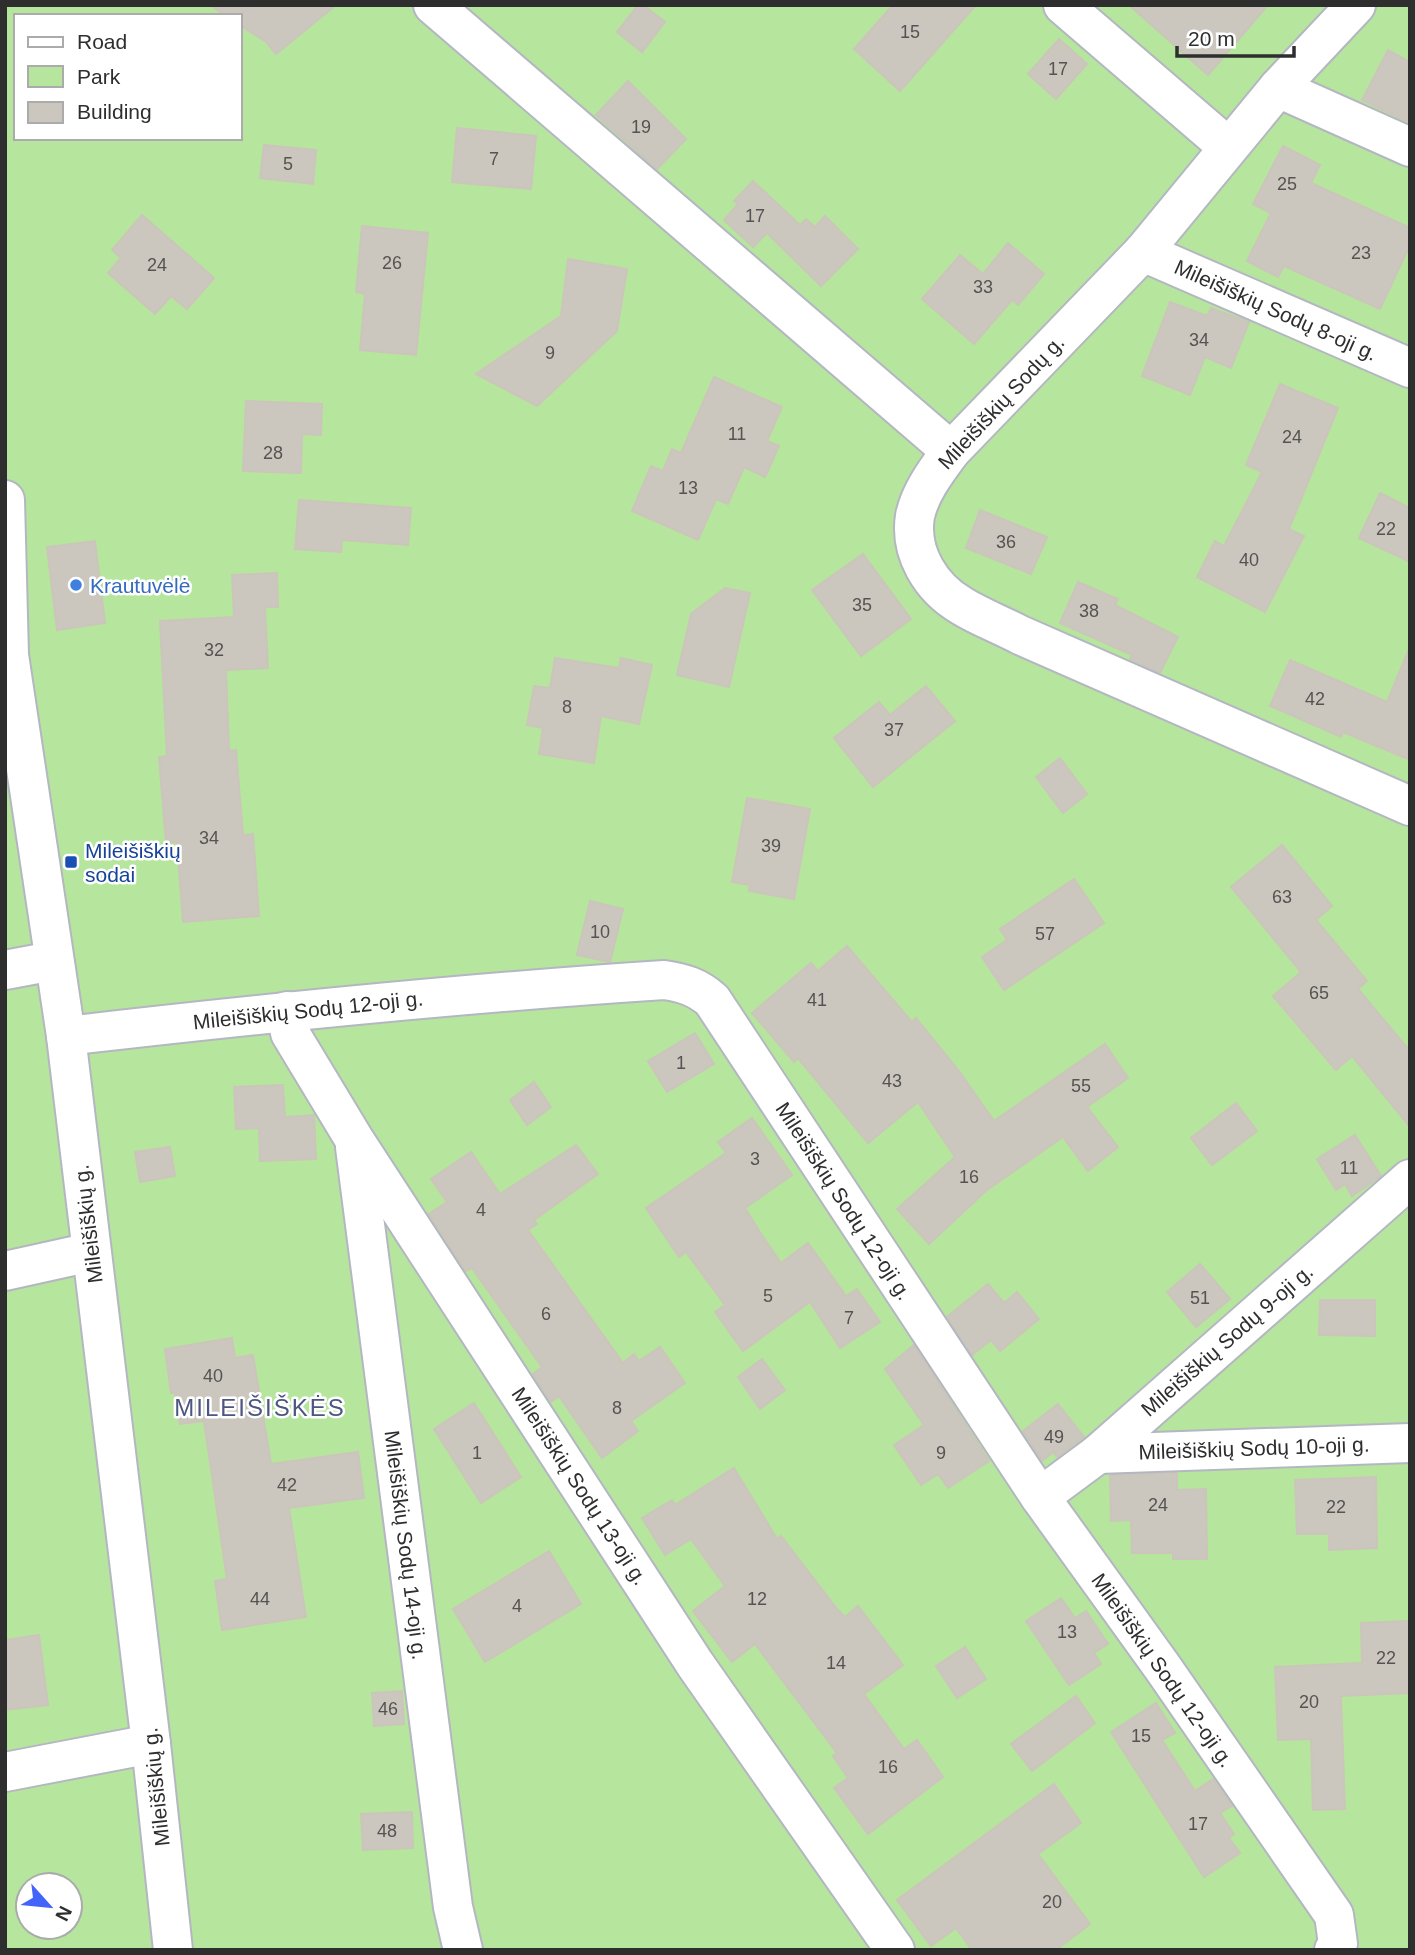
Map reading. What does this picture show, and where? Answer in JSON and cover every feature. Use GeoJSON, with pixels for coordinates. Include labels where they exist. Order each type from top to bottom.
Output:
{"type":"FeatureCollection","features":[{"type":"Feature","properties":{"kind":"street"},"geometry":{"type":"LineString","coordinates":[[433,5],[951,451]]}},
{"type":"Feature","properties":{"kind":"street"},"geometry":{"type":"LineString","coordinates":[[1063,5],[1228,147]]}},
{"type":"Feature","properties":{"kind":"street","name":"Mileišiškių Sodų g."},"geometry":{"type":"LineString","coordinates":[[1356,5],[1278,88],[1143,252],[951,451],[928,484],[915,516],[916,544],[924,569],[941,590],[962,606],[1020,635],[1410,806]]}},
{"type":"Feature","properties":{"kind":"street"},"geometry":{"type":"LineString","coordinates":[[1278,88],[1410,146]]}},
{"type":"Feature","properties":{"kind":"street","name":"Mileišiškių Sodų 8-oji g."},"geometry":{"type":"LineString","coordinates":[[1143,252],[1410,368]]}},
{"type":"Feature","properties":{"kind":"street","name":"Mileišiškių g."},"geometry":{"type":"LineString","coordinates":[[5,500],[7,655],[65,1036],[151,1744],[173,1950]]}},
{"type":"Feature","properties":{"kind":"street"},"geometry":{"type":"LineString","coordinates":[[5,970],[53,961]]}},
{"type":"Feature","properties":{"kind":"street","name":"Mileišiškių Sodų 12-oji g."},"geometry":{"type":"LineString","coordinates":[[65,1036],[287,1011],[544,988],[664,980],[682,982],[700,990],[712,1000],[1040,1497],[1171,1679],[1334,1915],[1336,1947]]}},
{"type":"Feature","properties":{"kind":"street","name":"Mileišiškių Sodų 13-oji g."},"geometry":{"type":"LineString","coordinates":[[287,1011],[290,1033],[354,1139],[695,1664],[895,1950]]}},
{"type":"Feature","properties":{"kind":"street","name":"Mileišiškių Sodų 14-oji g."},"geometry":{"type":"LineString","coordinates":[[354,1139],[453,1907],[463,1950]]}},
{"type":"Feature","properties":{"kind":"street","name":"Mileišiškių Sodų 9-oji g."},"geometry":{"type":"LineString","coordinates":[[1040,1497],[1098,1454],[1410,1179]]}},
{"type":"Feature","properties":{"kind":"street"},"geometry":{"type":"LineString","coordinates":[[5,1270],[92,1252]]}},
{"type":"Feature","properties":{"kind":"street","name":"Mileišiškių Sodų 10-oji g."},"geometry":{"type":"LineString","coordinates":[[1098,1454],[1410,1443]]}},
{"type":"Feature","properties":{"kind":"street"},"geometry":{"type":"LineString","coordinates":[[5,1772],[151,1744]]}},
{"type":"Feature","properties":{"kind":"green space"},"geometry":{"type":"Polygon","coordinates":[[[5,5],[1410,5],[1410,1950],[5,1950],[5,5]]]}},
{"type":"Feature","properties":{"kind":"building"},"geometry":{"type":"Polygon","coordinates":[[[210,5],[336,5],[276,54],[266,42],[242,26],[242,14],[223,14],[210,5]]]}},
{"type":"Feature","properties":{"kind":"building"},"geometry":{"type":"Polygon","coordinates":[[[638,5],[643,5],[665,22],[642,52],[617,32],[638,5]]]}},
{"type":"Feature","properties":{"kind":"building"},"geometry":{"type":"Polygon","coordinates":[[[893,5],[976,5],[900,91],[854,49],[893,5]]]}},
{"type":"Feature","properties":{"kind":"building"},"geometry":{"type":"Polygon","coordinates":[[[1129,5],[1268,5],[1208,75],[1129,5]]]}},
{"type":"Feature","properties":{"kind":"building"},"geometry":{"type":"Polygon","coordinates":[[[1059,39],[1087,64],[1056,99],[1028,74],[1059,39]]]}},
{"type":"Feature","properties":{"kind":"building"},"geometry":{"type":"Polygon","coordinates":[[[1388,50],[1410,62],[1410,123],[1362,100],[1388,50]]]}},
{"type":"Feature","properties":{"kind":"building"},"geometry":{"type":"Polygon","coordinates":[[[628,81],[686,139],[657,169],[596,115],[628,81]]]}},
{"type":"Feature","properties":{"kind":"building"},"geometry":{"type":"Polygon","coordinates":[[[457,128],[536,136],[531,189],[452,182],[457,128]]]}},
{"type":"Feature","properties":{"kind":"building"},"geometry":{"type":"Polygon","coordinates":[[[264,145],[316,150],[313,184],[260,178],[264,145]]]}},
{"type":"Feature","properties":{"kind":"building"},"geometry":{"type":"Polygon","coordinates":[[[1283,146],[1320,165],[1311,183],[1410,228],[1410,245],[1380,309],[1284,266],[1278,277],[1247,261],[1271,213],[1253,204],[1283,146]]]}},
{"type":"Feature","properties":{"kind":"building"},"geometry":{"type":"Polygon","coordinates":[[[753,181],[800,225],[806,219],[815,227],[825,216],[858,249],[821,286],[767,233],[753,247],[724,220],[738,204],[734,201],[753,181]]]}},
{"type":"Feature","properties":{"kind":"building"},"geometry":{"type":"Polygon","coordinates":[[[142,215],[214,278],[187,309],[171,296],[155,314],[108,273],[121,258],[112,250],[142,215]]]}},
{"type":"Feature","properties":{"kind":"building"},"geometry":{"type":"Polygon","coordinates":[[[362,226],[428,233],[416,355],[360,350],[365,294],[356,292],[362,226]]]}},
{"type":"Feature","properties":{"kind":"building"},"geometry":{"type":"Polygon","coordinates":[[[1008,243],[1044,274],[1018,305],[1012,300],[974,344],[922,299],[960,255],[983,274],[1008,243]]]}},
{"type":"Feature","properties":{"kind":"building"},"geometry":{"type":"Polygon","coordinates":[[[568,259],[627,269],[617,331],[537,406],[476,374],[561,316],[568,259]]]}},
{"type":"Feature","properties":{"kind":"building"},"geometry":{"type":"Polygon","coordinates":[[[1170,302],[1207,316],[1211,308],[1249,322],[1231,368],[1205,357],[1190,395],[1142,376],[1170,302]]]}},
{"type":"Feature","properties":{"kind":"building"},"geometry":{"type":"Polygon","coordinates":[[[714,377],[782,407],[767,441],[779,446],[765,477],[744,467],[728,504],[716,499],[698,540],[632,511],[651,466],[663,471],[672,449],[681,453],[714,377]]]}},
{"type":"Feature","properties":{"kind":"building"},"geometry":{"type":"Polygon","coordinates":[[[1280,384],[1338,408],[1289,529],[1304,536],[1265,612],[1197,577],[1215,541],[1224,546],[1262,472],[1246,465],[1280,384]]]}},
{"type":"Feature","properties":{"kind":"building"},"geometry":{"type":"Polygon","coordinates":[[[246,401],[322,404],[321,435],[302,434],[301,473],[243,471],[246,401]]]}},
{"type":"Feature","properties":{"kind":"building"},"geometry":{"type":"Polygon","coordinates":[[[1380,493],[1410,508],[1410,562],[1359,538],[1380,493]]]}},
{"type":"Feature","properties":{"kind":"building"},"geometry":{"type":"Polygon","coordinates":[[[299,500],[411,508],[408,545],[342,540],[341,552],[295,549],[299,500]]]}},
{"type":"Feature","properties":{"kind":"building"},"geometry":{"type":"Polygon","coordinates":[[[980,510],[1047,537],[1031,574],[966,548],[980,510]]]}},
{"type":"Feature","properties":{"kind":"building","name":"Krautuvėlė"},"geometry":{"type":"Polygon","coordinates":[[[95,541],[105,623],[57,630],[47,547],[95,541]]]}},
{"type":"Feature","properties":{"kind":"building"},"geometry":{"type":"Polygon","coordinates":[[[863,554],[911,619],[861,656],[812,590],[863,554]]]}},
{"type":"Feature","properties":{"kind":"building"},"geometry":{"type":"Polygon","coordinates":[[[277,573],[278,607],[265,607],[268,668],[226,670],[229,751],[236,750],[243,835],[253,834],[259,916],[183,922],[177,842],[166,843],[159,757],[167,756],[160,621],[234,617],[232,575],[277,573]]]}},
{"type":"Feature","properties":{"kind":"building"},"geometry":{"type":"Polygon","coordinates":[[[1078,582],[1118,599],[1115,605],[1178,637],[1160,673],[1130,659],[1132,655],[1060,623],[1078,582]]]}},
{"type":"Feature","properties":{"kind":"building"},"geometry":{"type":"Polygon","coordinates":[[[725,588],[750,593],[729,687],[677,675],[691,614],[725,588]]]}},
{"type":"Feature","properties":{"kind":"building"},"geometry":{"type":"Polygon","coordinates":[[[1409,649],[1410,760],[1343,732],[1341,737],[1270,706],[1290,660],[1387,702],[1409,649]]]}},
{"type":"Feature","properties":{"kind":"building"},"geometry":{"type":"Polygon","coordinates":[[[555,658],[619,668],[621,658],[652,665],[639,724],[601,716],[594,763],[539,754],[543,728],[527,725],[534,686],[550,688],[555,658]]]}},
{"type":"Feature","properties":{"kind":"building"},"geometry":{"type":"Polygon","coordinates":[[[926,686],[955,721],[873,787],[834,738],[879,702],[890,715],[926,686]]]}},
{"type":"Feature","properties":{"kind":"building"},"geometry":{"type":"Polygon","coordinates":[[[1060,758],[1087,794],[1063,813],[1036,777],[1060,758]]]}},
{"type":"Feature","properties":{"kind":"building"},"geometry":{"type":"Polygon","coordinates":[[[747,798],[810,809],[794,899],[749,891],[750,885],[732,882],[747,798]]]}},
{"type":"Feature","properties":{"kind":"building"},"geometry":{"type":"Polygon","coordinates":[[[1282,845],[1332,906],[1316,920],[1367,981],[1358,989],[1410,1051],[1410,1127],[1352,1056],[1336,1070],[1273,996],[1301,972],[1231,887],[1282,845]]]}},
{"type":"Feature","properties":{"kind":"building"},"geometry":{"type":"Polygon","coordinates":[[[1074,879],[1104,923],[1004,990],[982,957],[1007,940],[1000,929],[1074,879]]]}},
{"type":"Feature","properties":{"kind":"building"},"geometry":{"type":"Polygon","coordinates":[[[590,901],[623,909],[610,962],[577,955],[590,901]]]}},
{"type":"Feature","properties":{"kind":"building"},"geometry":{"type":"Polygon","coordinates":[[[847,946],[912,1022],[916,1018],[959,1071],[994,1121],[1105,1044],[1128,1078],[1087,1107],[1118,1147],[1088,1171],[1063,1137],[987,1190],[929,1244],[897,1209],[955,1157],[918,1102],[868,1143],[798,1058],[794,1062],[752,1013],[811,963],[818,971],[847,946]]]}},
{"type":"Feature","properties":{"kind":"building"},"geometry":{"type":"Polygon","coordinates":[[[695,1033],[714,1064],[667,1092],[648,1061],[695,1033]]]}},
{"type":"Feature","properties":{"kind":"building"},"geometry":{"type":"Polygon","coordinates":[[[534,1082],[551,1107],[527,1125],[510,1100],[534,1082]]]}},
{"type":"Feature","properties":{"kind":"building"},"geometry":{"type":"Polygon","coordinates":[[[283,1085],[285,1117],[314,1115],[316,1159],[260,1161],[259,1128],[236,1129],[234,1087],[283,1085]]]}},
{"type":"Feature","properties":{"kind":"building"},"geometry":{"type":"Polygon","coordinates":[[[1236,1103],[1257,1131],[1212,1165],[1191,1138],[1236,1103]]]}},
{"type":"Feature","properties":{"kind":"building"},"geometry":{"type":"Polygon","coordinates":[[[752,1118],[792,1175],[745,1208],[761,1234],[781,1263],[808,1243],[846,1296],[857,1289],[880,1322],[840,1348],[810,1302],[743,1351],[715,1312],[725,1305],[686,1252],[679,1257],[646,1208],[726,1153],[718,1142],[752,1118]]]}},
{"type":"Feature","properties":{"kind":"building"},"geometry":{"type":"Polygon","coordinates":[[[1355,1135],[1381,1176],[1352,1196],[1345,1184],[1336,1190],[1317,1159],[1355,1135]]]}},
{"type":"Feature","properties":{"kind":"building"},"geometry":{"type":"Polygon","coordinates":[[[576,1145],[598,1174],[534,1220],[537,1224],[528,1230],[623,1363],[634,1354],[639,1361],[660,1347],[685,1383],[631,1421],[638,1431],[602,1458],[559,1396],[551,1402],[533,1374],[542,1367],[472,1268],[466,1271],[429,1214],[447,1202],[431,1179],[471,1152],[500,1194],[576,1145]]]}},
{"type":"Feature","properties":{"kind":"building"},"geometry":{"type":"Polygon","coordinates":[[[170,1147],[175,1176],[140,1182],[135,1152],[170,1147]]]}},
{"type":"Feature","properties":{"kind":"building"},"geometry":{"type":"Polygon","coordinates":[[[1200,1264],[1230,1299],[1196,1327],[1167,1292],[1200,1264]]]}},
{"type":"Feature","properties":{"kind":"building"},"geometry":{"type":"Polygon","coordinates":[[[988,1284],[1004,1303],[1017,1292],[1039,1319],[1000,1351],[991,1340],[972,1355],[947,1317],[988,1284]]]}},
{"type":"Feature","properties":{"kind":"building"},"geometry":{"type":"Polygon","coordinates":[[[1320,1300],[1375,1300],[1375,1336],[1319,1335],[1320,1300]]]}},
{"type":"Feature","properties":{"kind":"building"},"geometry":{"type":"Polygon","coordinates":[[[232,1338],[235,1358],[253,1355],[271,1464],[358,1452],[364,1498],[289,1508],[306,1617],[222,1630],[215,1581],[227,1579],[204,1421],[180,1424],[175,1393],[171,1393],[165,1349],[232,1338]]]}},
{"type":"Feature","properties":{"kind":"building"},"geometry":{"type":"Polygon","coordinates":[[[914,1345],[989,1461],[948,1488],[938,1474],[921,1485],[894,1445],[924,1425],[885,1369],[914,1345]]]}},
{"type":"Feature","properties":{"kind":"building"},"geometry":{"type":"Polygon","coordinates":[[[762,1359],[785,1390],[760,1409],[738,1377],[762,1359]]]}},
{"type":"Feature","properties":{"kind":"building"},"geometry":{"type":"Polygon","coordinates":[[[474,1403],[521,1477],[481,1503],[434,1429],[474,1403]]]}},
{"type":"Feature","properties":{"kind":"building"},"geometry":{"type":"Polygon","coordinates":[[[1058,1404],[1084,1437],[1057,1457],[1053,1452],[1042,1461],[1023,1431],[1058,1404]]]}},
{"type":"Feature","properties":{"kind":"building"},"geometry":{"type":"Polygon","coordinates":[[[734,1468],[777,1539],[781,1536],[837,1609],[845,1617],[858,1606],[903,1665],[864,1694],[904,1749],[917,1740],[943,1777],[868,1834],[834,1788],[848,1778],[833,1756],[837,1753],[755,1644],[732,1662],[693,1611],[725,1586],[691,1539],[665,1555],[642,1518],[672,1500],[675,1505],[734,1468]]]}},
{"type":"Feature","properties":{"kind":"building"},"geometry":{"type":"Polygon","coordinates":[[[1177,1473],[1177,1490],[1206,1489],[1207,1559],[1173,1559],[1173,1553],[1132,1553],[1131,1520],[1111,1521],[1110,1475],[1177,1473]]]}},
{"type":"Feature","properties":{"kind":"building"},"geometry":{"type":"Polygon","coordinates":[[[1376,1477],[1377,1548],[1329,1550],[1329,1534],[1297,1534],[1295,1480],[1376,1477]]]}},
{"type":"Feature","properties":{"kind":"building"},"geometry":{"type":"Polygon","coordinates":[[[549,1551],[581,1604],[485,1662],[453,1609],[549,1551]]]}},
{"type":"Feature","properties":{"kind":"building"},"geometry":{"type":"Polygon","coordinates":[[[1061,1598],[1075,1618],[1086,1611],[1108,1644],[1094,1653],[1101,1664],[1069,1685],[1026,1621],[1061,1598]]]}},
{"type":"Feature","properties":{"kind":"building"},"geometry":{"type":"Polygon","coordinates":[[[1410,1621],[1410,1693],[1341,1696],[1345,1809],[1313,1810],[1311,1739],[1278,1740],[1275,1667],[1362,1663],[1361,1623],[1410,1621]]]}},
{"type":"Feature","properties":{"kind":"building"},"geometry":{"type":"Polygon","coordinates":[[[39,1635],[48,1705],[5,1710],[5,1640],[39,1635]]]}},
{"type":"Feature","properties":{"kind":"building"},"geometry":{"type":"Polygon","coordinates":[[[965,1647],[986,1679],[957,1698],[936,1666],[965,1647]]]}},
{"type":"Feature","properties":{"kind":"building"},"geometry":{"type":"Polygon","coordinates":[[[402,1691],[404,1724],[374,1726],[372,1693],[402,1691]]]}},
{"type":"Feature","properties":{"kind":"building"},"geometry":{"type":"Polygon","coordinates":[[[1076,1696],[1095,1723],[1032,1771],[1011,1744],[1076,1696]]]}},
{"type":"Feature","properties":{"kind":"building"},"geometry":{"type":"Polygon","coordinates":[[[1156,1703],[1175,1733],[1162,1740],[1195,1791],[1213,1779],[1232,1806],[1220,1813],[1234,1834],[1229,1838],[1240,1853],[1204,1877],[1111,1732],[1156,1703]]]}},
{"type":"Feature","properties":{"kind":"building"},"geometry":{"type":"Polygon","coordinates":[[[1054,1784],[1081,1823],[1038,1854],[1090,1924],[1056,1950],[972,1950],[956,1928],[931,1946],[897,1900],[1054,1784]]]}},
{"type":"Feature","properties":{"kind":"building"},"geometry":{"type":"Polygon","coordinates":[[[412,1812],[413,1848],[363,1850],[361,1814],[412,1812]]]}},
{"type":"Feature","properties":{"kind":"place","name":"Krautuvėlė"},"geometry":{"type":"Point","coordinates":[76,585]}},
{"type":"Feature","properties":{"kind":"place","name":"Mileišiškių sodai"},"geometry":{"type":"Point","coordinates":[71,862]}},
{"type":"Feature","properties":{"kind":"district","name":"MILEIŠIŠKĖS"},"geometry":{"type":"Point","coordinates":[260,1407]}}]}
